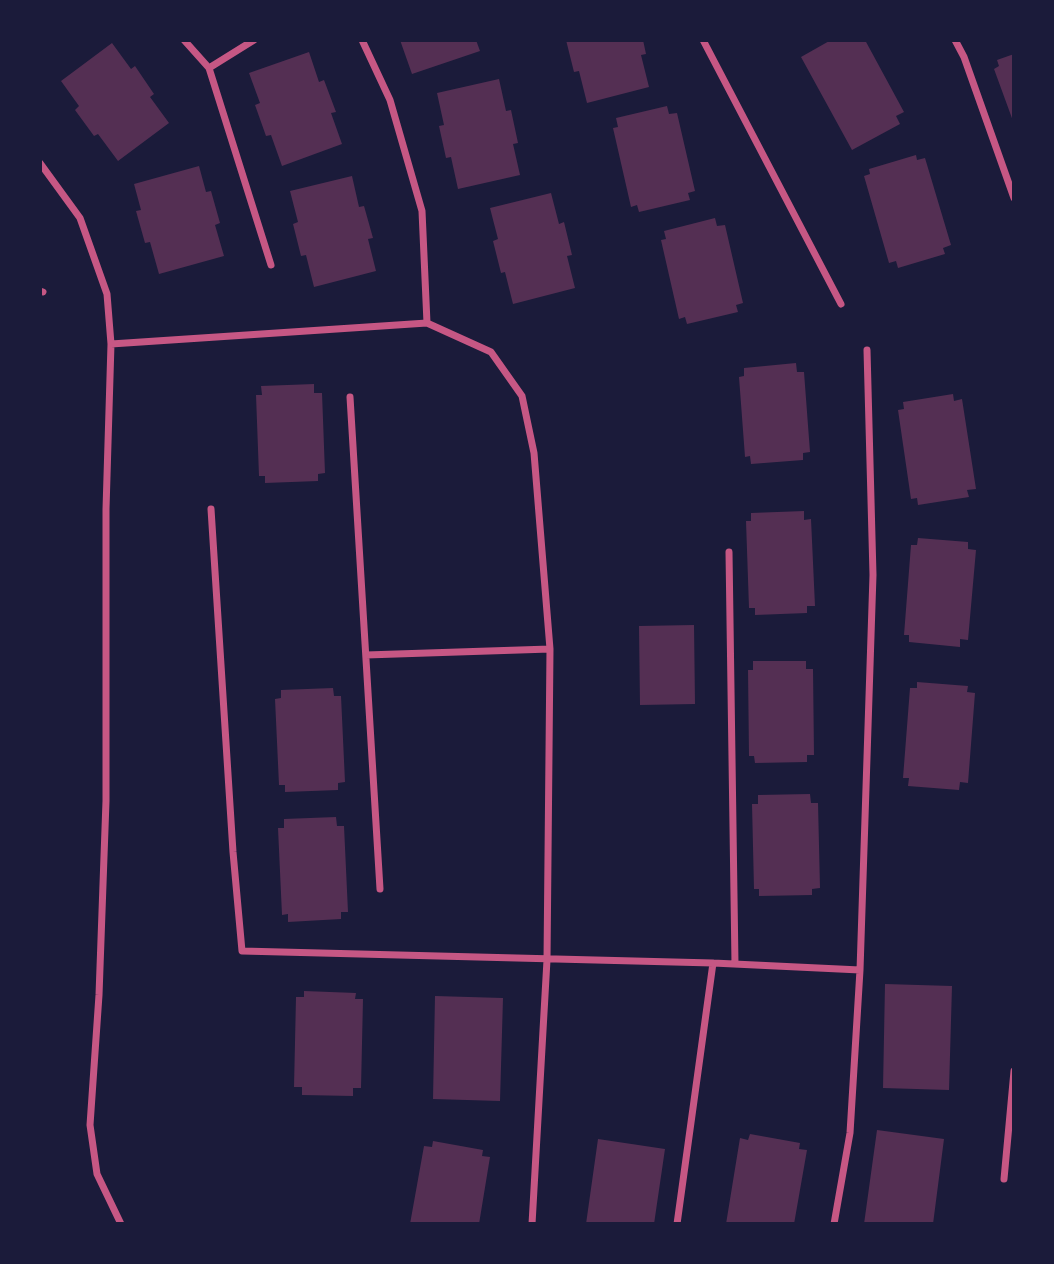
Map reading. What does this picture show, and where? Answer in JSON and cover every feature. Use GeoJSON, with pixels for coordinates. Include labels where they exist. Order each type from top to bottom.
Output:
{"type":"FeatureCollection","features":[{"type":"Feature","properties":{"kind":"street"},"geometry":{"type":"LineString","coordinates":[[184,40],[209,68],[271,265]]}},
{"type":"Feature","properties":{"kind":"street"},"geometry":{"type":"LineString","coordinates":[[209,68],[254,40]]}},
{"type":"Feature","properties":{"kind":"street"},"geometry":{"type":"LineString","coordinates":[[362,40],[390,100],[422,211],[427,323]]}},
{"type":"Feature","properties":{"kind":"street"},"geometry":{"type":"LineString","coordinates":[[703,40],[841,304]]}},
{"type":"Feature","properties":{"kind":"street"},"geometry":{"type":"LineString","coordinates":[[955,40],[964,57],[1014,198]]}},
{"type":"Feature","properties":{"kind":"street"},"geometry":{"type":"LineString","coordinates":[[40,163],[80,218],[107,294],[111,344],[106,509],[106,801],[99,995],[90,1125],[97,1174],[121,1224]]}},
{"type":"Feature","properties":{"kind":"street"},"geometry":{"type":"LineString","coordinates":[[111,344],[427,323],[491,352],[522,396],[534,453],[550,649],[547,960],[532,1224]]}},
{"type":"Feature","properties":{"kind":"street"},"geometry":{"type":"LineString","coordinates":[[834,1224],[850,1133],[860,970],[873,575],[867,350]]}},
{"type":"Feature","properties":{"kind":"street"},"geometry":{"type":"LineString","coordinates":[[350,397],[380,889]]}},
{"type":"Feature","properties":{"kind":"street"},"geometry":{"type":"LineString","coordinates":[[211,509],[242,951],[713,963],[860,970]]}},
{"type":"Feature","properties":{"kind":"street"},"geometry":{"type":"LineString","coordinates":[[729,552],[735,964]]}},
{"type":"Feature","properties":{"kind":"street"},"geometry":{"type":"LineString","coordinates":[[366,655],[550,649]]}},
{"type":"Feature","properties":{"kind":"street"},"geometry":{"type":"LineString","coordinates":[[677,1224],[713,963]]}},
{"type":"Feature","properties":{"kind":"street"},"geometry":{"type":"LineString","coordinates":[[1004,1179],[1014,1070]]}},
{"type":"Feature","properties":{"kind":"building"},"geometry":{"type":"Polygon","coordinates":[[[400,40],[476,40],[480,51],[412,74],[400,40]]]}},
{"type":"Feature","properties":{"kind":"building"},"geometry":{"type":"Polygon","coordinates":[[[566,40],[643,40],[646,54],[641,55],[649,87],[587,103],[579,71],[574,72],[566,40]]]}},
{"type":"Feature","properties":{"kind":"building"},"geometry":{"type":"Polygon","coordinates":[[[831,40],[865,40],[904,112],[896,116],[900,124],[852,150],[801,57],[831,40]]]}},
{"type":"Feature","properties":{"kind":"building"},"geometry":{"type":"Polygon","coordinates":[[[112,43],[131,69],[135,66],[154,94],[150,97],[169,123],[118,161],[98,134],[94,136],[75,110],[79,106],[61,81],[112,43]]]}},
{"type":"Feature","properties":{"kind":"building"},"geometry":{"type":"Polygon","coordinates":[[[309,52],[319,82],[324,80],[336,112],[331,113],[342,144],[282,166],[271,135],[266,136],[255,105],[260,103],[249,73],[309,52]]]}},
{"type":"Feature","properties":{"kind":"building"},"geometry":{"type":"Polygon","coordinates":[[[1014,54],[1013,121],[994,69],[999,66],[997,60],[1014,54]]]}},
{"type":"Feature","properties":{"kind":"building"},"geometry":{"type":"Polygon","coordinates":[[[499,79],[506,111],[511,110],[518,143],[513,144],[520,175],[458,189],[451,157],[446,158],[439,126],[444,125],[437,93],[499,79]]]}},
{"type":"Feature","properties":{"kind":"building"},"geometry":{"type":"Polygon","coordinates":[[[667,106],[669,114],[677,113],[695,191],[688,193],[690,200],[639,212],[637,205],[631,207],[613,128],[618,127],[616,118],[667,106]]]}},
{"type":"Feature","properties":{"kind":"building"},"geometry":{"type":"Polygon","coordinates":[[[916,155],[917,160],[925,158],[951,245],[943,248],[945,254],[898,268],[896,261],[889,263],[864,176],[870,174],[869,169],[916,155]]]}},
{"type":"Feature","properties":{"kind":"building"},"geometry":{"type":"Polygon","coordinates":[[[199,166],[206,192],[211,191],[220,223],[215,225],[224,256],[159,274],[150,242],[145,243],[136,211],[141,210],[134,184],[199,166]]]}},
{"type":"Feature","properties":{"kind":"building"},"geometry":{"type":"Polygon","coordinates":[[[352,176],[359,207],[364,206],[373,238],[368,239],[376,271],[314,287],[306,255],[301,256],[293,224],[298,222],[290,191],[352,176]]]}},
{"type":"Feature","properties":{"kind":"building"},"geometry":{"type":"Polygon","coordinates":[[[551,193],[559,224],[564,222],[572,255],[567,256],[575,288],[513,304],[493,241],[498,239],[490,208],[551,193]]]}},
{"type":"Feature","properties":{"kind":"building"},"geometry":{"type":"Polygon","coordinates":[[[715,218],[717,226],[725,225],[743,303],[736,305],[738,312],[687,324],[685,317],[679,319],[661,240],[666,239],[664,231],[715,218]]]}},
{"type":"Feature","properties":{"kind":"building"},"geometry":{"type":"Polygon","coordinates":[[[796,363],[797,372],[804,372],[810,452],[803,453],[803,460],[751,464],[750,456],[745,457],[739,377],[744,376],[744,368],[796,363]]]}},
{"type":"Feature","properties":{"kind":"building"},"geometry":{"type":"Polygon","coordinates":[[[314,384],[314,393],[322,393],[325,473],[318,474],[318,481],[265,483],[265,476],[259,476],[256,395],[262,395],[261,386],[314,384]]]}},
{"type":"Feature","properties":{"kind":"building"},"geometry":{"type":"Polygon","coordinates":[[[953,394],[954,401],[962,399],[976,489],[967,490],[969,497],[918,505],[917,498],[911,499],[898,410],[904,409],[903,402],[953,394]]]}},
{"type":"Feature","properties":{"kind":"building"},"geometry":{"type":"Polygon","coordinates":[[[804,511],[804,520],[811,519],[815,606],[807,606],[807,613],[755,615],[755,608],[749,608],[746,521],[751,521],[751,513],[804,511]]]}},
{"type":"Feature","properties":{"kind":"building"},"geometry":{"type":"Polygon","coordinates":[[[918,538],[968,542],[968,549],[976,550],[968,640],[960,639],[960,647],[909,642],[909,635],[904,635],[911,545],[917,545],[918,538]]]}},
{"type":"Feature","properties":{"kind":"building"},"geometry":{"type":"Polygon","coordinates":[[[694,625],[695,704],[640,705],[639,626],[694,625]]]}},
{"type":"Feature","properties":{"kind":"building"},"geometry":{"type":"Polygon","coordinates":[[[753,661],[806,661],[806,669],[813,669],[814,755],[807,755],[807,762],[755,763],[754,756],[749,756],[748,670],[753,670],[753,661]]]}},
{"type":"Feature","properties":{"kind":"building"},"geometry":{"type":"Polygon","coordinates":[[[917,682],[968,686],[967,692],[975,693],[968,783],[960,782],[959,790],[908,786],[909,778],[903,778],[910,688],[917,688],[917,682]]]}},
{"type":"Feature","properties":{"kind":"building"},"geometry":{"type":"Polygon","coordinates":[[[333,688],[334,696],[341,696],[345,782],[338,783],[338,790],[285,792],[285,785],[279,785],[275,699],[281,698],[281,690],[333,688]]]}},
{"type":"Feature","properties":{"kind":"building"},"geometry":{"type":"Polygon","coordinates":[[[810,794],[811,803],[818,803],[820,888],[812,889],[812,895],[759,896],[759,889],[754,889],[752,804],[758,804],[758,795],[810,794]]]}},
{"type":"Feature","properties":{"kind":"building"},"geometry":{"type":"Polygon","coordinates":[[[336,817],[337,826],[344,826],[348,912],[341,912],[341,919],[288,922],[288,914],[282,915],[278,828],[284,828],[284,819],[336,817]]]}},
{"type":"Feature","properties":{"kind":"building"},"geometry":{"type":"Polygon","coordinates":[[[885,984],[952,986],[949,1090],[883,1088],[885,984]]]}},
{"type":"Feature","properties":{"kind":"building"},"geometry":{"type":"Polygon","coordinates":[[[304,991],[356,993],[355,999],[363,999],[361,1088],[353,1088],[353,1096],[302,1095],[302,1087],[294,1087],[296,997],[304,997],[304,991]]]}},
{"type":"Feature","properties":{"kind":"building"},"geometry":{"type":"Polygon","coordinates":[[[435,996],[503,998],[500,1101],[433,1099],[435,996]]]}},
{"type":"Feature","properties":{"kind":"building"},"geometry":{"type":"Polygon","coordinates":[[[877,1130],[944,1139],[933,1224],[864,1224],[877,1130]]]}},
{"type":"Feature","properties":{"kind":"building"},"geometry":{"type":"Polygon","coordinates":[[[750,1134],[800,1143],[799,1149],[807,1150],[794,1224],[726,1224],[740,1138],[748,1140],[750,1134]]]}},
{"type":"Feature","properties":{"kind":"building"},"geometry":{"type":"Polygon","coordinates":[[[598,1139],[665,1149],[654,1224],[586,1224],[598,1139]]]}},
{"type":"Feature","properties":{"kind":"building"},"geometry":{"type":"Polygon","coordinates":[[[433,1141],[483,1150],[482,1156],[490,1157],[479,1224],[410,1224],[424,1146],[432,1147],[433,1141]]]}}]}
